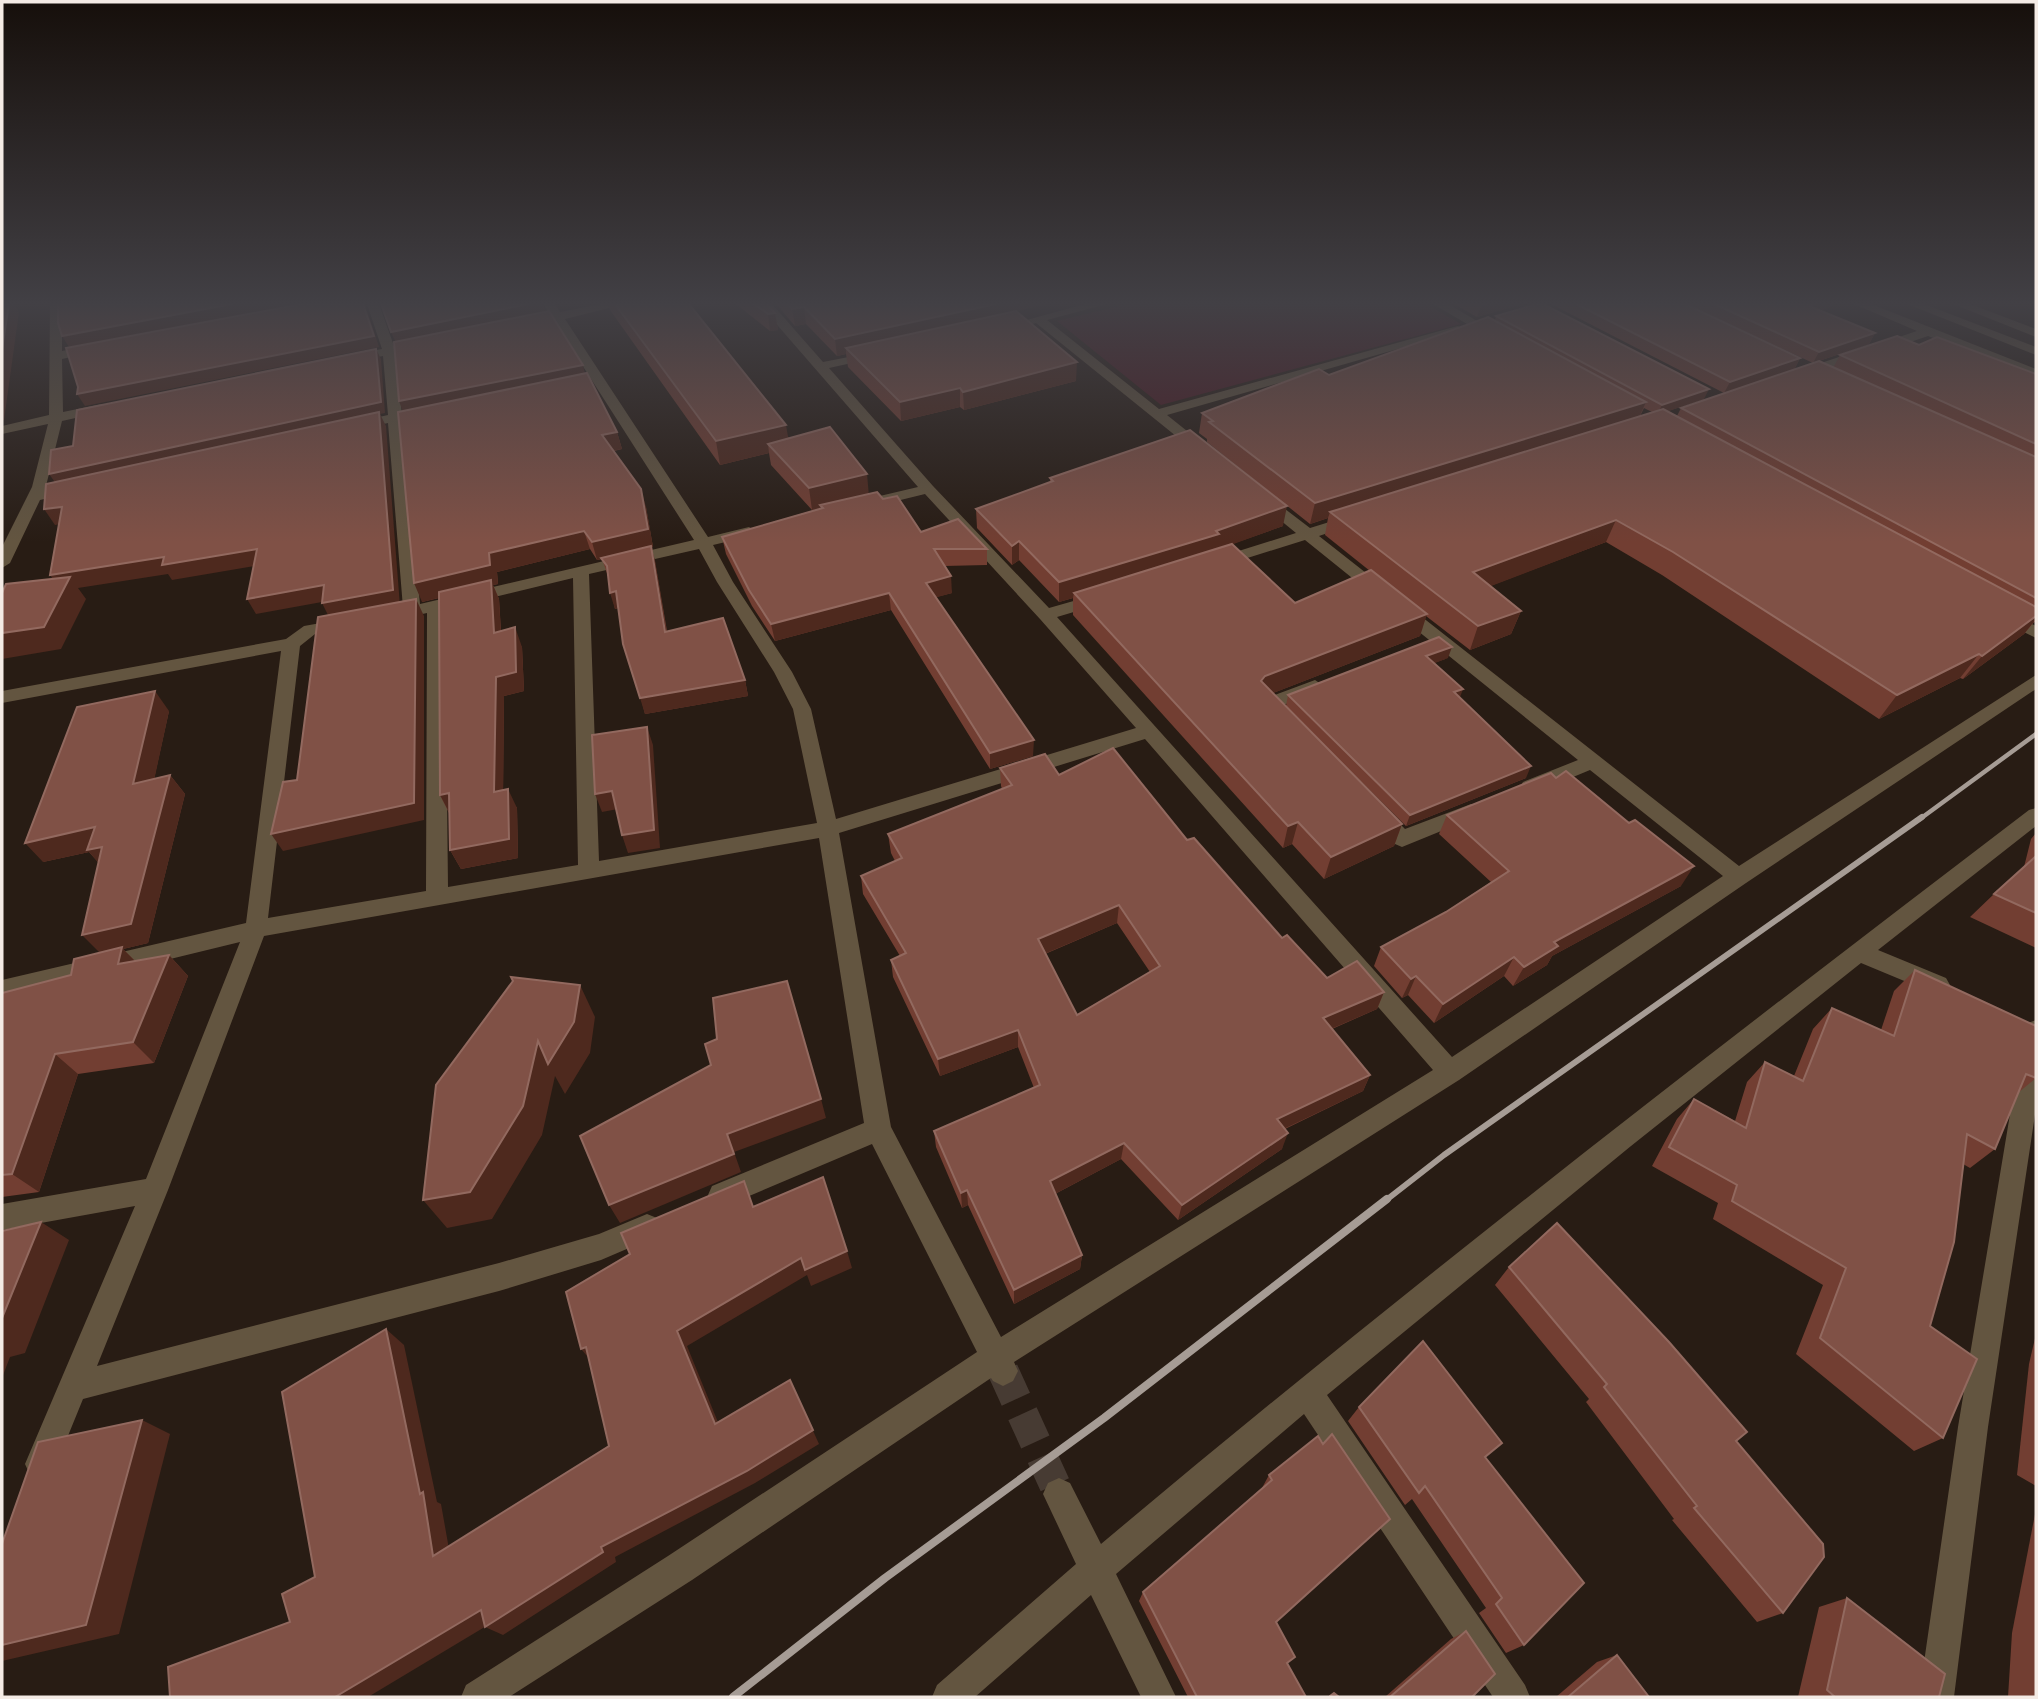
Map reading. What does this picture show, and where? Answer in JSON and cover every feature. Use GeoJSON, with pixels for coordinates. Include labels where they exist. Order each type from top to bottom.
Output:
{"type":"FeatureCollection","features":[{"type":"Feature","properties":{"kind":"street"},"geometry":{"type":"LineString","coordinates":[[2,563],[34,497],[56,418],[56,383]]}},
{"type":"Feature","properties":{"kind":"street"},"geometry":{"type":"LineString","coordinates":[[394,383],[400,421],[412,612]]}},
{"type":"Feature","properties":{"kind":"street"},"geometry":{"type":"LineString","coordinates":[[593,383],[704,543],[725,582],[783,672],[802,709],[828,829],[878,1129],[1000,1364]]}},
{"type":"Feature","properties":{"kind":"street"},"geometry":{"type":"LineString","coordinates":[[836,383],[928,489],[1046,615],[1450,1072]]}},
{"type":"Feature","properties":{"kind":"street"},"geometry":{"type":"LineString","coordinates":[[1119,383],[1210,457]]}},
{"type":"Feature","properties":{"kind":"street"},"geometry":{"type":"LineString","coordinates":[[1157,414],[1267,383]]}},
{"type":"Feature","properties":{"kind":"street"},"geometry":{"type":"LineString","coordinates":[[2,430],[110,407]]}},
{"type":"Feature","properties":{"kind":"street"},"geometry":{"type":"LineString","coordinates":[[341,429],[400,421]]}},
{"type":"Feature","properties":{"kind":"street"},"geometry":{"type":"LineString","coordinates":[[34,497],[88,485]]}},
{"type":"Feature","properties":{"kind":"street"},"geometry":{"type":"LineString","coordinates":[[862,505],[928,489]]}},
{"type":"Feature","properties":{"kind":"street"},"geometry":{"type":"LineString","coordinates":[[1254,492],[1738,877]]}},
{"type":"Feature","properties":{"kind":"street"},"geometry":{"type":"LineString","coordinates":[[1203,567],[1361,518]]}},
{"type":"Feature","properties":{"kind":"street"},"geometry":{"type":"LineString","coordinates":[[2,697],[291,644],[310,630],[436,607],[770,527]]}},
{"type":"Feature","properties":{"kind":"street"},"geometry":{"type":"LineString","coordinates":[[581,572],[589,871]]}},
{"type":"Feature","properties":{"kind":"street"},"geometry":{"type":"LineString","coordinates":[[1046,615],[1112,595]]}},
{"type":"Feature","properties":{"kind":"street"},"geometry":{"type":"LineString","coordinates":[[436,607],[437,897]]}},
{"type":"Feature","properties":{"kind":"street"},"geometry":{"type":"LineString","coordinates":[[1989,607],[2036,633]]}},
{"type":"Feature","properties":{"kind":"street"},"geometry":{"type":"LineString","coordinates":[[1412,648],[1438,638]]}},
{"type":"Feature","properties":{"kind":"street"},"geometry":{"type":"LineString","coordinates":[[32,1485],[155,1190],[257,929],[291,644]]}},
{"type":"Feature","properties":{"kind":"street"},"geometry":{"type":"LineString","coordinates":[[1297,733],[1268,704],[1334,679]]}},
{"type":"Feature","properties":{"kind":"street"},"geometry":{"type":"LineString","coordinates":[[478,1697],[1000,1364],[1450,1072],[1738,877],[2036,681]]}},
{"type":"Feature","properties":{"kind":"street"},"geometry":{"type":"LineString","coordinates":[[2,990],[257,929],[828,829],[1149,731]]}},
{"type":"Feature","properties":{"kind":"street"},"geometry":{"type":"LineString","coordinates":[[1516,792],[1592,761]]}},
{"type":"Feature","properties":{"kind":"street"},"geometry":{"type":"LineString","coordinates":[[1364,800],[1402,839],[1491,803]]}},
{"type":"Feature","properties":{"kind":"street"},"geometry":{"type":"LineString","coordinates":[[949,1697],[1097,1567],[1644,1118],[2036,815]]}},
{"type":"Feature","properties":{"kind":"street"},"geometry":{"type":"LineString","coordinates":[[1858,952],[1960,995]]}},
{"type":"Feature","properties":{"kind":"street"},"geometry":{"type":"LineString","coordinates":[[1936,1697],[2028,1024]]}},
{"type":"Feature","properties":{"kind":"street"},"geometry":{"type":"LineString","coordinates":[[73,1387],[499,1277],[601,1247],[878,1129]]}},
{"type":"Feature","properties":{"kind":"street"},"geometry":{"type":"LineString","coordinates":[[2,1217],[155,1190]]}},
{"type":"Feature","properties":{"kind":"street"},"geometry":{"type":"LineString","coordinates":[[1308,1394],[1513,1697]]}},
{"type":"Feature","properties":{"kind":"street"},"geometry":{"type":"LineString","coordinates":[[1059,1494],[1159,1697]]}},
{"type":"Feature","properties":{"kind":"shaded area"},"geometry":{"type":"Polygon","coordinates":[[[1134,383],[1241,383],[1161,405],[1134,383]]]}},
{"type":"Feature","properties":{"kind":"building"},"geometry":{"type":"Polygon","coordinates":[[[77,383],[132,383],[77,394],[77,383]]]}},
{"type":"Feature","properties":{"kind":"building"},"geometry":{"type":"Polygon","coordinates":[[[208,383],[379,383],[381,402],[49,474],[51,450],[73,446],[77,410],[208,383]]]}},
{"type":"Feature","properties":{"kind":"building"},"geometry":{"type":"Polygon","coordinates":[[[397,383],[490,383],[399,401],[397,383]]]}},
{"type":"Feature","properties":{"kind":"building"},"geometry":{"type":"Polygon","coordinates":[[[537,383],[592,383],[617,432],[602,435],[641,489],[648,529],[592,542],[584,531],[489,553],[490,565],[414,583],[398,412],[537,383]]]}},
{"type":"Feature","properties":{"kind":"building"},"geometry":{"type":"Polygon","coordinates":[[[673,383],[753,383],[786,425],[716,441],[673,383]]]}},
{"type":"Feature","properties":{"kind":"building"},"geometry":{"type":"Polygon","coordinates":[[[881,383],[996,383],[963,392],[960,388],[900,402],[881,383]]]}},
{"type":"Feature","properties":{"kind":"building"},"geometry":{"type":"Polygon","coordinates":[[[1281,383],[1611,383],[1646,402],[1315,503],[1209,422],[1213,421],[1202,413],[1281,383]]]}},
{"type":"Feature","properties":{"kind":"building"},"geometry":{"type":"Polygon","coordinates":[[[1622,383],[1698,383],[1709,389],[1662,405],[1622,383]]]}},
{"type":"Feature","properties":{"kind":"building"},"geometry":{"type":"Polygon","coordinates":[[[1754,383],[1869,383],[2036,457],[2036,598],[1681,408],[1754,383]]]}},
{"type":"Feature","properties":{"kind":"building"},"geometry":{"type":"Polygon","coordinates":[[[1902,383],[2036,383],[2036,444],[1902,383]]]}},
{"type":"Feature","properties":{"kind":"building"},"geometry":{"type":"Polygon","coordinates":[[[1663,409],[2036,607],[2036,616],[1982,656],[1979,654],[1897,695],[1673,552],[1616,520],[1473,572],[1521,611],[1478,626],[1330,512],[1663,409]]]}},
{"type":"Feature","properties":{"kind":"building"},"geometry":{"type":"Polygon","coordinates":[[[379,412],[393,590],[322,603],[324,585],[247,599],[257,549],[162,565],[164,557],[50,575],[62,507],[44,509],[46,484],[379,412]]]}},
{"type":"Feature","properties":{"kind":"building"},"geometry":{"type":"Polygon","coordinates":[[[830,427],[867,474],[809,488],[768,444],[830,427]]]}},
{"type":"Feature","properties":{"kind":"building"},"geometry":{"type":"Polygon","coordinates":[[[1190,430],[1287,506],[1216,531],[1219,534],[1059,582],[1019,541],[1012,546],[976,509],[1053,481],[1050,478],[1190,430]]]}},
{"type":"Feature","properties":{"kind":"building"},"geometry":{"type":"Polygon","coordinates":[[[877,492],[883,499],[897,496],[921,532],[958,519],[987,549],[934,549],[951,576],[926,583],[1034,740],[990,753],[889,593],[771,624],[749,590],[722,537],[823,508],[820,505],[877,492]]]}},
{"type":"Feature","properties":{"kind":"building"},"geometry":{"type":"Polygon","coordinates":[[[1232,544],[1295,603],[1371,570],[1427,614],[1265,676],[1261,681],[1402,824],[1331,857],[1298,822],[1288,826],[1074,593],[1232,544]]]}},
{"type":"Feature","properties":{"kind":"building"},"geometry":{"type":"Polygon","coordinates":[[[651,546],[665,632],[723,618],[745,680],[640,698],[623,644],[616,591],[610,593],[607,566],[601,558],[651,546]]]}},
{"type":"Feature","properties":{"kind":"building"},"geometry":{"type":"Polygon","coordinates":[[[70,577],[44,627],[2,633],[2,593],[6,584],[70,577]]]}},
{"type":"Feature","properties":{"kind":"building"},"geometry":{"type":"Polygon","coordinates":[[[491,580],[494,633],[515,627],[516,672],[496,677],[494,792],[508,789],[509,839],[450,850],[449,793],[440,795],[439,592],[491,580]]]}},
{"type":"Feature","properties":{"kind":"building"},"geometry":{"type":"Polygon","coordinates":[[[416,599],[414,803],[271,834],[283,782],[297,780],[318,617],[416,599]]]}},
{"type":"Feature","properties":{"kind":"building"},"geometry":{"type":"Polygon","coordinates":[[[1439,637],[1452,647],[1426,656],[1463,689],[1454,692],[1531,766],[1410,815],[1288,695],[1439,637]]]}},
{"type":"Feature","properties":{"kind":"building"},"geometry":{"type":"Polygon","coordinates":[[[155,691],[133,784],[170,775],[131,924],[82,935],[102,847],[87,850],[95,827],[25,843],[77,707],[155,691]]]}},
{"type":"Feature","properties":{"kind":"building"},"geometry":{"type":"Polygon","coordinates":[[[647,727],[654,830],[622,835],[612,791],[595,794],[592,735],[647,727]]]}},
{"type":"Feature","properties":{"kind":"building"},"geometry":{"type":"Polygon","coordinates":[[[1113,748],[1187,840],[1194,838],[1282,938],[1287,935],[1327,978],[1357,961],[1384,992],[1323,1018],[1370,1075],[1277,1119],[1288,1133],[1182,1205],[1124,1143],[1050,1181],[1082,1255],[1014,1290],[967,1190],[961,1193],[934,1131],[1040,1085],[1018,1030],[938,1059],[891,960],[906,953],[861,876],[902,858],[888,834],[1012,785],[1000,768],[1045,754],[1059,775],[1113,748]],[[1119,905],[1038,939],[1077,1015],[1160,966],[1119,905]]]}},
{"type":"Feature","properties":{"kind":"building"},"geometry":{"type":"Polygon","coordinates":[[[1566,771],[1629,823],[1635,820],[1694,866],[1554,942],[1558,946],[1524,967],[1514,957],[1443,1004],[1416,976],[1411,979],[1381,947],[1446,912],[1509,871],[1447,815],[1551,773],[1556,778],[1566,771]]]}},
{"type":"Feature","properties":{"kind":"building"},"geometry":{"type":"Polygon","coordinates":[[[2036,856],[2036,913],[1994,894],[2036,856]]]}},
{"type":"Feature","properties":{"kind":"building"},"geometry":{"type":"Polygon","coordinates":[[[122,947],[118,964],[169,955],[133,1042],[55,1054],[12,1174],[2,1175],[2,993],[71,975],[74,959],[122,947]]]}},
{"type":"Feature","properties":{"kind":"building"},"geometry":{"type":"Polygon","coordinates":[[[1915,970],[2036,1026],[2036,1078],[2026,1074],[1995,1149],[1967,1134],[1954,1242],[1930,1326],[1977,1359],[1943,1438],[1820,1338],[1846,1268],[1732,1201],[1737,1185],[1669,1147],[1694,1099],[1746,1128],[1765,1062],[1803,1081],[1832,1008],[1894,1036],[1915,970]]]}},
{"type":"Feature","properties":{"kind":"building"},"geometry":{"type":"Polygon","coordinates":[[[511,977],[580,985],[574,1022],[548,1064],[538,1041],[523,1106],[470,1192],[423,1200],[436,1085],[513,981],[511,977]]]}},
{"type":"Feature","properties":{"kind":"building"},"geometry":{"type":"Polygon","coordinates":[[[787,981],[821,1099],[727,1134],[734,1154],[609,1205],[580,1136],[711,1065],[705,1044],[717,1039],[713,998],[787,981]]]}},
{"type":"Feature","properties":{"kind":"building"},"geometry":{"type":"Polygon","coordinates":[[[823,1177],[847,1251],[805,1270],[801,1258],[677,1331],[715,1424],[790,1380],[813,1430],[747,1471],[601,1547],[603,1552],[485,1627],[481,1610],[335,1697],[170,1697],[168,1667],[290,1622],[282,1594],[315,1577],[282,1392],[386,1329],[420,1494],[423,1492],[433,1556],[609,1446],[586,1347],[581,1349],[566,1292],[630,1254],[621,1233],[744,1181],[753,1207],[823,1177]]]}},
{"type":"Feature","properties":{"kind":"building"},"geometry":{"type":"Polygon","coordinates":[[[41,1222],[2,1318],[2,1231],[41,1222]]]}},
{"type":"Feature","properties":{"kind":"building"},"geometry":{"type":"Polygon","coordinates":[[[1557,1223],[1669,1342],[1747,1432],[1736,1441],[1823,1544],[1824,1557],[1783,1613],[1694,1508],[1697,1506],[1604,1387],[1607,1384],[1509,1267],[1557,1223]]]}},
{"type":"Feature","properties":{"kind":"building"},"geometry":{"type":"Polygon","coordinates":[[[1423,1341],[1502,1443],[1485,1457],[1584,1583],[1524,1645],[1496,1604],[1502,1598],[1425,1486],[1419,1493],[1359,1407],[1423,1341]]]}},
{"type":"Feature","properties":{"kind":"building"},"geometry":{"type":"Polygon","coordinates":[[[142,1420],[86,1625],[2,1645],[2,1544],[38,1442],[142,1420]]]}},
{"type":"Feature","properties":{"kind":"building"},"geometry":{"type":"Polygon","coordinates":[[[1332,1434],[1390,1519],[1276,1622],[1295,1657],[1287,1663],[1306,1697],[1197,1697],[1143,1592],[1272,1480],[1269,1475],[1318,1436],[1323,1444],[1332,1434]]]}},
{"type":"Feature","properties":{"kind":"building"},"geometry":{"type":"Polygon","coordinates":[[[1847,1598],[1945,1674],[1939,1697],[1835,1697],[1827,1690],[1847,1598]]]}},
{"type":"Feature","properties":{"kind":"building"},"geometry":{"type":"Polygon","coordinates":[[[1466,1631],[1495,1674],[1472,1697],[1390,1697],[1466,1631]]]}},
{"type":"Feature","properties":{"kind":"building"},"geometry":{"type":"Polygon","coordinates":[[[1617,1655],[1649,1697],[1568,1697],[1617,1655]]]}},
{"type":"Feature","properties":{"kind":"tunnel"},"geometry":{"type":"LineString","coordinates":[[1003,1371],[1059,1494]]}},
{"type":"Feature","properties":{"kind":"railway"},"geometry":{"type":"LineString","coordinates":[[1920,819],[2036,734]]}},
{"type":"Feature","properties":{"kind":"railway"},"geometry":{"type":"LineString","coordinates":[[1385,1201],[1444,1155],[1922,817]]}},
{"type":"Feature","properties":{"kind":"railway"},"geometry":{"type":"LineString","coordinates":[[733,1697],[885,1578],[1104,1418],[1387,1199]]}}]}
